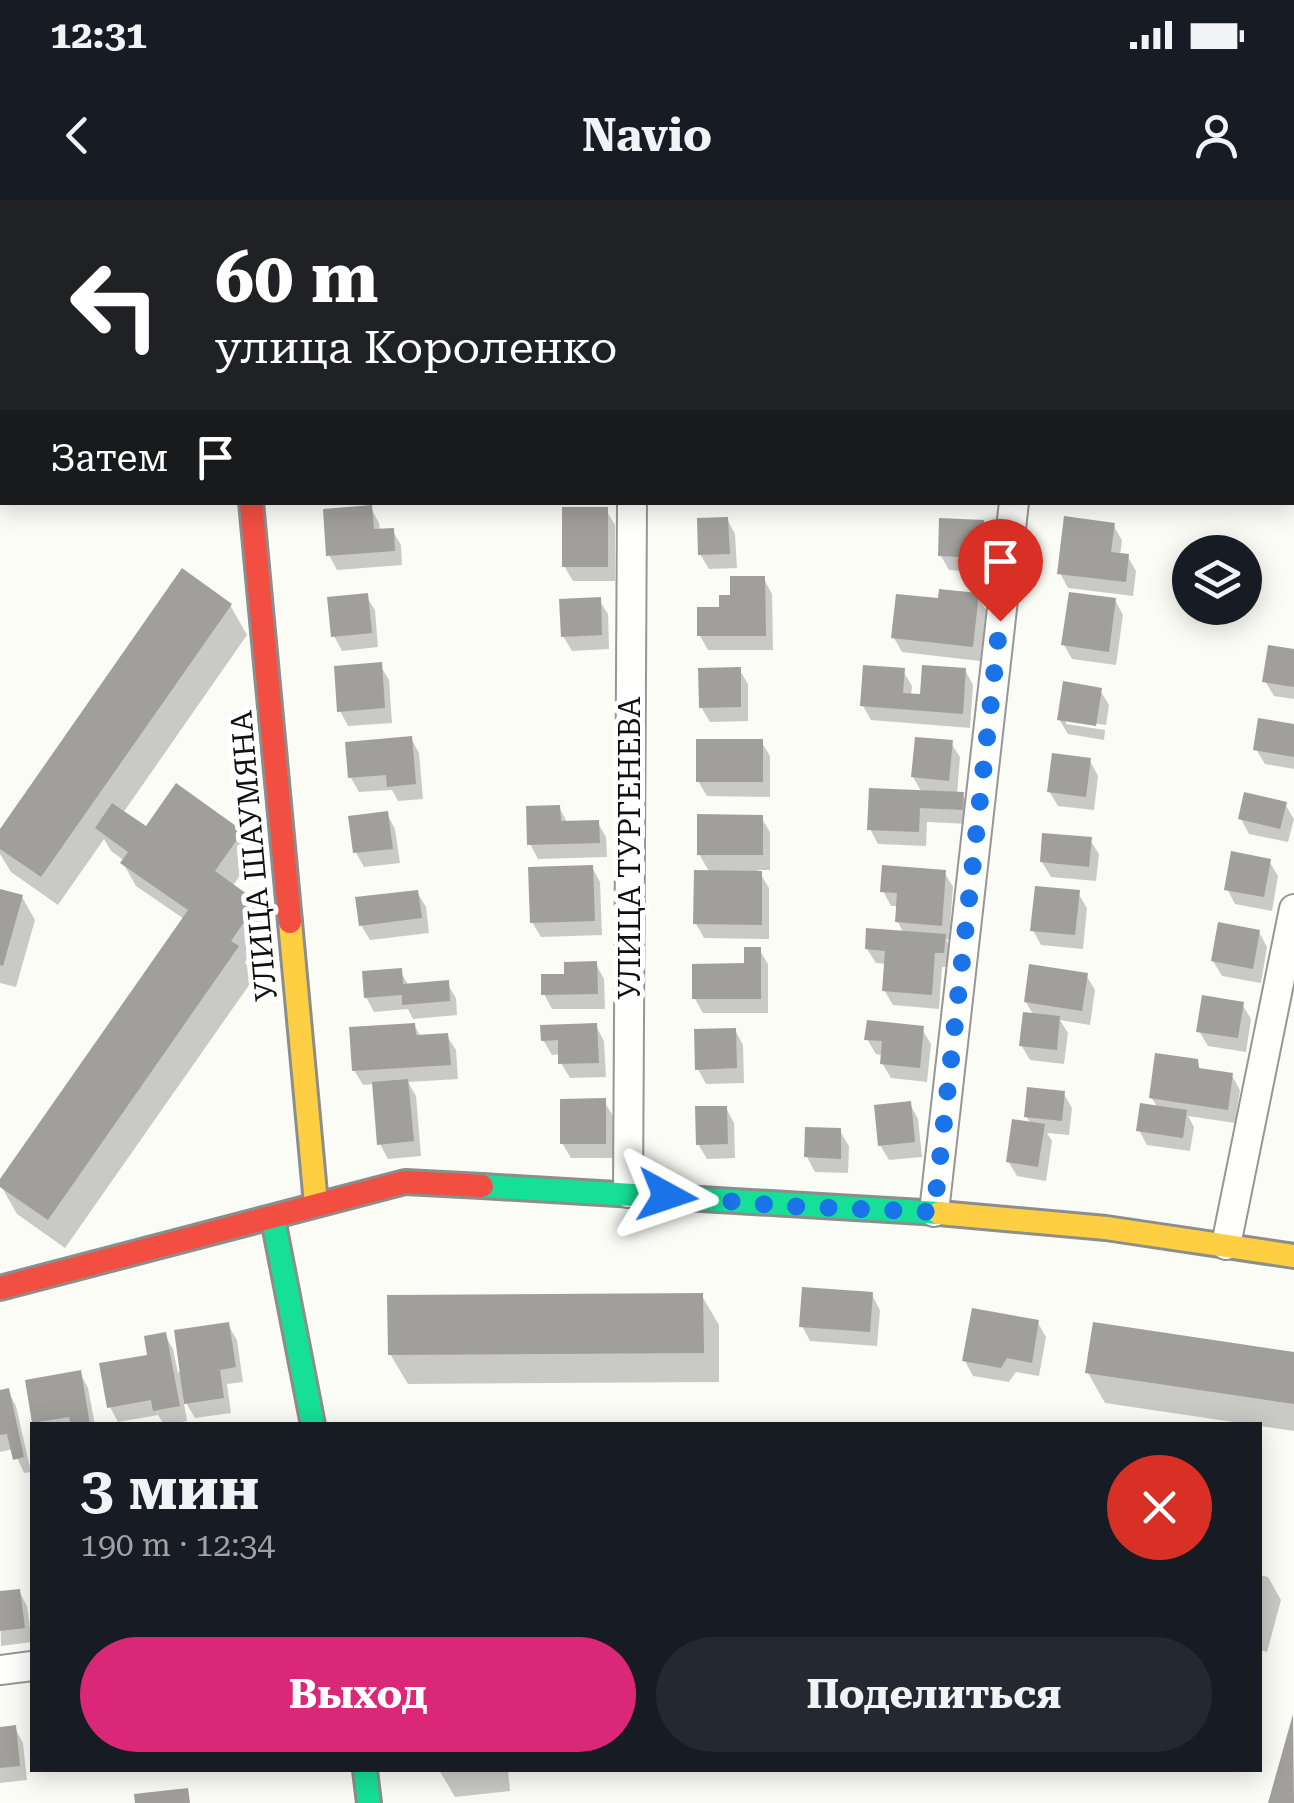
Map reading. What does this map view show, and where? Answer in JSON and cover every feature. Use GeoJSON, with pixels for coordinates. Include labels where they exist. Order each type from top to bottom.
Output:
{"type":"FeatureCollection","features":[{"type":"Feature","properties":{"kind":"street","name":"УЛИЦА ШАУМЯНА"},"geometry":{"type":"LineString","coordinates":[[251,505],[316,1204]]}},
{"type":"Feature","properties":{"kind":"street","name":"УЛИЦА ТУРГЕНЕВА"},"geometry":{"type":"LineString","coordinates":[[628,1193],[632,505]]}},
{"type":"Feature","properties":{"kind":"street"},"geometry":{"type":"LineString","coordinates":[[934,1212],[1014,505]]}},
{"type":"Feature","properties":{"kind":"street"},"geometry":{"type":"LineString","coordinates":[[1226,1245],[1294,909]]}},
{"type":"Feature","properties":{"kind":"street"},"geometry":{"type":"LineString","coordinates":[[0,1288],[405,1182],[934,1212],[1106,1228],[1294,1256]]}},
{"type":"Feature","properties":{"kind":"street"},"geometry":{"type":"LineString","coordinates":[[272,1219],[312,1422]]}},
{"type":"Feature","properties":{"kind":"street"},"geometry":{"type":"LineString","coordinates":[[0,1670],[30,1666]]}},
{"type":"Feature","properties":{"kind":"street"},"geometry":{"type":"LineString","coordinates":[[365,1772],[370,1803]]}},
{"type":"Feature","properties":{"kind":"building"},"geometry":{"type":"Polygon","coordinates":[[[372,505],[374,529],[394,528],[395,551],[326,556],[323,509],[372,505]]]}},
{"type":"Feature","properties":{"kind":"building"},"geometry":{"type":"Polygon","coordinates":[[[562,507],[608,507],[608,567],[562,567],[562,507]]]}},
{"type":"Feature","properties":{"kind":"building"},"geometry":{"type":"Polygon","coordinates":[[[1064,516],[1115,523],[1111,552],[1129,554],[1126,582],[1057,574],[1064,516]]]}},
{"type":"Feature","properties":{"kind":"building"},"geometry":{"type":"Polygon","coordinates":[[[728,517],[730,554],[698,555],[697,518],[728,517]]]}},
{"type":"Feature","properties":{"kind":"building"},"geometry":{"type":"Polygon","coordinates":[[[939,518],[984,520],[982,573],[960,572],[960,557],[938,556],[939,518]]]}},
{"type":"Feature","properties":{"kind":"building"},"geometry":{"type":"Polygon","coordinates":[[[182,568],[232,604],[41,877],[0,849],[0,829],[182,568]]]}},
{"type":"Feature","properties":{"kind":"building"},"geometry":{"type":"Polygon","coordinates":[[[730,576],[765,576],[766,636],[697,636],[697,607],[719,607],[719,595],[730,595],[730,576]]]}},
{"type":"Feature","properties":{"kind":"building"},"geometry":{"type":"Polygon","coordinates":[[[939,589],[979,593],[973,647],[891,638],[896,594],[938,598],[939,589]]]}},
{"type":"Feature","properties":{"kind":"building"},"geometry":{"type":"Polygon","coordinates":[[[1069,592],[1116,598],[1109,652],[1061,645],[1069,592]]]}},
{"type":"Feature","properties":{"kind":"building"},"geometry":{"type":"Polygon","coordinates":[[[368,593],[372,633],[331,637],[327,597],[368,593]]]}},
{"type":"Feature","properties":{"kind":"building"},"geometry":{"type":"Polygon","coordinates":[[[601,597],[602,635],[561,637],[559,599],[601,597]]]}},
{"type":"Feature","properties":{"kind":"building"},"geometry":{"type":"Polygon","coordinates":[[[1268,645],[1294,649],[1294,687],[1262,682],[1268,645]]]}},
{"type":"Feature","properties":{"kind":"building"},"geometry":{"type":"Polygon","coordinates":[[[382,662],[385,708],[337,712],[334,666],[382,662]]]}},
{"type":"Feature","properties":{"kind":"building"},"geometry":{"type":"Polygon","coordinates":[[[863,665],[905,668],[903,693],[920,694],[922,665],[966,668],[963,714],[860,706],[863,665]]]}},
{"type":"Feature","properties":{"kind":"building"},"geometry":{"type":"Polygon","coordinates":[[[741,667],[741,707],[699,708],[698,668],[741,667]]]}},
{"type":"Feature","properties":{"kind":"building"},"geometry":{"type":"Polygon","coordinates":[[[1063,681],[1102,688],[1096,726],[1057,720],[1063,681]]]}},
{"type":"Feature","properties":{"kind":"building"},"geometry":{"type":"Polygon","coordinates":[[[1258,718],[1294,724],[1294,757],[1253,750],[1258,718]]]}},
{"type":"Feature","properties":{"kind":"building"},"geometry":{"type":"Polygon","coordinates":[[[412,736],[416,784],[387,787],[386,775],[348,778],[345,742],[412,736]]]}},
{"type":"Feature","properties":{"kind":"building"},"geometry":{"type":"Polygon","coordinates":[[[915,737],[953,740],[949,781],[911,777],[915,737]]]}},
{"type":"Feature","properties":{"kind":"building"},"geometry":{"type":"Polygon","coordinates":[[[696,739],[763,739],[763,782],[696,782],[696,739]]]}},
{"type":"Feature","properties":{"kind":"building"},"geometry":{"type":"Polygon","coordinates":[[[1052,753],[1091,758],[1086,797],[1047,792],[1052,753]]]}},
{"type":"Feature","properties":{"kind":"building"},"geometry":{"type":"Polygon","coordinates":[[[176,783],[243,831],[215,871],[258,902],[231,941],[239,946],[48,1220],[0,1187],[0,1179],[188,910],[120,863],[128,852],[95,828],[112,803],[146,826],[176,783]]]}},
{"type":"Feature","properties":{"kind":"building"},"geometry":{"type":"Polygon","coordinates":[[[869,788],[964,792],[963,810],[920,808],[919,832],[867,830],[869,788]]]}},
{"type":"Feature","properties":{"kind":"building"},"geometry":{"type":"Polygon","coordinates":[[[1244,792],[1287,802],[1280,829],[1238,819],[1244,792]]]}},
{"type":"Feature","properties":{"kind":"building"},"geometry":{"type":"Polygon","coordinates":[[[560,805],[561,821],[599,820],[600,843],[527,845],[526,806],[560,805]]]}},
{"type":"Feature","properties":{"kind":"building"},"geometry":{"type":"Polygon","coordinates":[[[388,811],[393,849],[353,853],[348,816],[388,811]]]}},
{"type":"Feature","properties":{"kind":"building"},"geometry":{"type":"Polygon","coordinates":[[[697,814],[763,815],[763,855],[697,855],[697,814]]]}},
{"type":"Feature","properties":{"kind":"building"},"geometry":{"type":"Polygon","coordinates":[[[1042,833],[1092,837],[1089,867],[1040,862],[1042,833]]]}},
{"type":"Feature","properties":{"kind":"building"},"geometry":{"type":"Polygon","coordinates":[[[1231,851],[1271,859],[1264,897],[1224,890],[1231,851]]]}},
{"type":"Feature","properties":{"kind":"building"},"geometry":{"type":"Polygon","coordinates":[[[593,865],[595,921],[530,923],[528,867],[593,865]]]}},
{"type":"Feature","properties":{"kind":"building"},"geometry":{"type":"Polygon","coordinates":[[[882,865],[946,870],[942,926],[895,922],[897,893],[880,892],[882,865]]]}},
{"type":"Feature","properties":{"kind":"building"},"geometry":{"type":"Polygon","coordinates":[[[694,870],[762,871],[762,925],[693,924],[694,870]]]}},
{"type":"Feature","properties":{"kind":"building"},"geometry":{"type":"Polygon","coordinates":[[[1035,886],[1080,890],[1075,935],[1030,931],[1035,886]]]}},
{"type":"Feature","properties":{"kind":"building"},"geometry":{"type":"Polygon","coordinates":[[[0,889],[23,895],[3,966],[0,965],[0,889]]]}},
{"type":"Feature","properties":{"kind":"building"},"geometry":{"type":"Polygon","coordinates":[[[418,890],[422,918],[359,926],[355,897],[418,890]]]}},
{"type":"Feature","properties":{"kind":"building"},"geometry":{"type":"Polygon","coordinates":[[[1218,922],[1260,930],[1253,969],[1211,961],[1218,922]]]}},
{"type":"Feature","properties":{"kind":"building"},"geometry":{"type":"Polygon","coordinates":[[[866,928],[946,934],[944,953],[935,953],[932,995],[882,991],[885,951],[865,949],[866,928]]]}},
{"type":"Feature","properties":{"kind":"building"},"geometry":{"type":"Polygon","coordinates":[[[744,947],[761,947],[761,999],[692,999],[692,964],[744,963],[744,947]]]}},
{"type":"Feature","properties":{"kind":"building"},"geometry":{"type":"Polygon","coordinates":[[[597,961],[598,994],[541,995],[541,974],[564,974],[564,962],[597,961]]]}},
{"type":"Feature","properties":{"kind":"building"},"geometry":{"type":"Polygon","coordinates":[[[1029,964],[1088,973],[1082,1011],[1024,1002],[1029,964]]]}},
{"type":"Feature","properties":{"kind":"building"},"geometry":{"type":"Polygon","coordinates":[[[402,968],[403,984],[449,980],[450,1001],[402,1005],[402,995],[364,998],[362,971],[402,968]]]}},
{"type":"Feature","properties":{"kind":"building"},"geometry":{"type":"Polygon","coordinates":[[[1202,995],[1244,1002],[1238,1038],[1196,1032],[1202,995]]]}},
{"type":"Feature","properties":{"kind":"building"},"geometry":{"type":"Polygon","coordinates":[[[1023,1012],[1060,1016],[1057,1050],[1019,1046],[1023,1012]]]}},
{"type":"Feature","properties":{"kind":"building"},"geometry":{"type":"Polygon","coordinates":[[[867,1020],[924,1026],[920,1068],[880,1064],[882,1041],[864,1040],[867,1020]]]}},
{"type":"Feature","properties":{"kind":"building"},"geometry":{"type":"Polygon","coordinates":[[[415,1023],[416,1035],[448,1033],[451,1065],[352,1071],[349,1027],[415,1023]]]}},
{"type":"Feature","properties":{"kind":"building"},"geometry":{"type":"Polygon","coordinates":[[[597,1023],[599,1063],[558,1064],[558,1040],[541,1041],[540,1025],[597,1023]]]}},
{"type":"Feature","properties":{"kind":"building"},"geometry":{"type":"Polygon","coordinates":[[[736,1028],[737,1068],[695,1070],[694,1029],[736,1028]]]}},
{"type":"Feature","properties":{"kind":"building"},"geometry":{"type":"Polygon","coordinates":[[[1155,1053],[1198,1059],[1199,1068],[1233,1073],[1228,1110],[1149,1098],[1155,1053]]]}},
{"type":"Feature","properties":{"kind":"building"},"geometry":{"type":"Polygon","coordinates":[[[408,1079],[414,1141],[377,1145],[372,1082],[408,1079]]]}},
{"type":"Feature","properties":{"kind":"building"},"geometry":{"type":"Polygon","coordinates":[[[1027,1087],[1065,1091],[1062,1121],[1024,1117],[1027,1087]]]}},
{"type":"Feature","properties":{"kind":"building"},"geometry":{"type":"Polygon","coordinates":[[[606,1098],[606,1144],[560,1144],[560,1099],[606,1098]]]}},
{"type":"Feature","properties":{"kind":"building"},"geometry":{"type":"Polygon","coordinates":[[[911,1101],[915,1142],[878,1146],[874,1105],[911,1101]]]}},
{"type":"Feature","properties":{"kind":"building"},"geometry":{"type":"Polygon","coordinates":[[[1140,1103],[1187,1110],[1183,1138],[1136,1131],[1140,1103]]]}},
{"type":"Feature","properties":{"kind":"building"},"geometry":{"type":"Polygon","coordinates":[[[695,1106],[727,1106],[728,1144],[696,1145],[695,1106]]]}},
{"type":"Feature","properties":{"kind":"building"},"geometry":{"type":"Polygon","coordinates":[[[1012,1119],[1045,1124],[1038,1167],[1006,1162],[1012,1119]]]}},
{"type":"Feature","properties":{"kind":"building"},"geometry":{"type":"Polygon","coordinates":[[[805,1127],[841,1128],[841,1159],[804,1157],[805,1127]]]}},
{"type":"Feature","properties":{"kind":"building"},"geometry":{"type":"Polygon","coordinates":[[[802,1287],[873,1292],[870,1332],[799,1327],[802,1287]]]}},
{"type":"Feature","properties":{"kind":"building"},"geometry":{"type":"Polygon","coordinates":[[[703,1293],[704,1353],[388,1355],[387,1295],[703,1293]]]}},
{"type":"Feature","properties":{"kind":"building"},"geometry":{"type":"Polygon","coordinates":[[[972,1308],[1039,1320],[1032,1363],[1007,1358],[1001,1368],[962,1361],[972,1308]]]}},
{"type":"Feature","properties":{"kind":"building"},"geometry":{"type":"Polygon","coordinates":[[[229,1322],[236,1367],[220,1370],[224,1398],[184,1404],[174,1330],[229,1322]]]}},
{"type":"Feature","properties":{"kind":"building"},"geometry":{"type":"Polygon","coordinates":[[[1093,1322],[1294,1352],[1294,1404],[1085,1373],[1093,1322]]]}},
{"type":"Feature","properties":{"kind":"building"},"geometry":{"type":"Polygon","coordinates":[[[166,1332],[180,1406],[153,1411],[151,1400],[107,1408],[99,1363],[147,1355],[144,1336],[166,1332]]]}},
{"type":"Feature","properties":{"kind":"building"},"geometry":{"type":"Polygon","coordinates":[[[81,1370],[90,1422],[70,1422],[69,1417],[32,1422],[25,1380],[81,1370]]]}},
{"type":"Feature","properties":{"kind":"building"},"geometry":{"type":"Polygon","coordinates":[[[9,1388],[24,1457],[13,1460],[7,1434],[0,1435],[0,1390],[9,1388]]]}},
{"type":"Feature","properties":{"kind":"building"},"geometry":{"type":"Polygon","coordinates":[[[20,1589],[25,1628],[0,1631],[0,1591],[20,1589]]]}},
{"type":"Feature","properties":{"kind":"building"},"geometry":{"type":"Polygon","coordinates":[[[1293,1714],[1294,1803],[1268,1803],[1293,1714]]]}},
{"type":"Feature","properties":{"kind":"building"},"geometry":{"type":"Polygon","coordinates":[[[16,1725],[20,1766],[0,1768],[0,1727],[16,1725]]]}},
{"type":"Feature","properties":{"kind":"building"},"geometry":{"type":"Polygon","coordinates":[[[188,1788],[190,1803],[135,1803],[134,1794],[188,1788]]]}},
{"type":"Feature","properties":{"kind":"traffic: fast"},"geometry":{"type":"LineString","coordinates":[[482,1186],[939,1213]]}},
{"type":"Feature","properties":{"kind":"traffic: fast"},"geometry":{"type":"LineString","coordinates":[[273,1219],[312,1422]]}},
{"type":"Feature","properties":{"kind":"traffic: fast"},"geometry":{"type":"LineString","coordinates":[[365,1772],[369,1803]]}},
{"type":"Feature","properties":{"kind":"traffic: slow"},"geometry":{"type":"LineString","coordinates":[[290,922],[316,1204]]}},
{"type":"Feature","properties":{"kind":"traffic: slow"},"geometry":{"type":"LineString","coordinates":[[939,1213],[1106,1228],[1294,1256]]}},
{"type":"Feature","properties":{"kind":"traffic: jam"},"geometry":{"type":"LineString","coordinates":[[251,505],[290,922]]}},
{"type":"Feature","properties":{"kind":"traffic: jam"},"geometry":{"type":"LineString","coordinates":[[0,1288],[405,1182],[482,1186]]}},
{"type":"Feature","properties":{"kind":"route"},"geometry":{"type":"LineString","coordinates":[[667,1196],[934,1212],[1000,621]]}}]}
